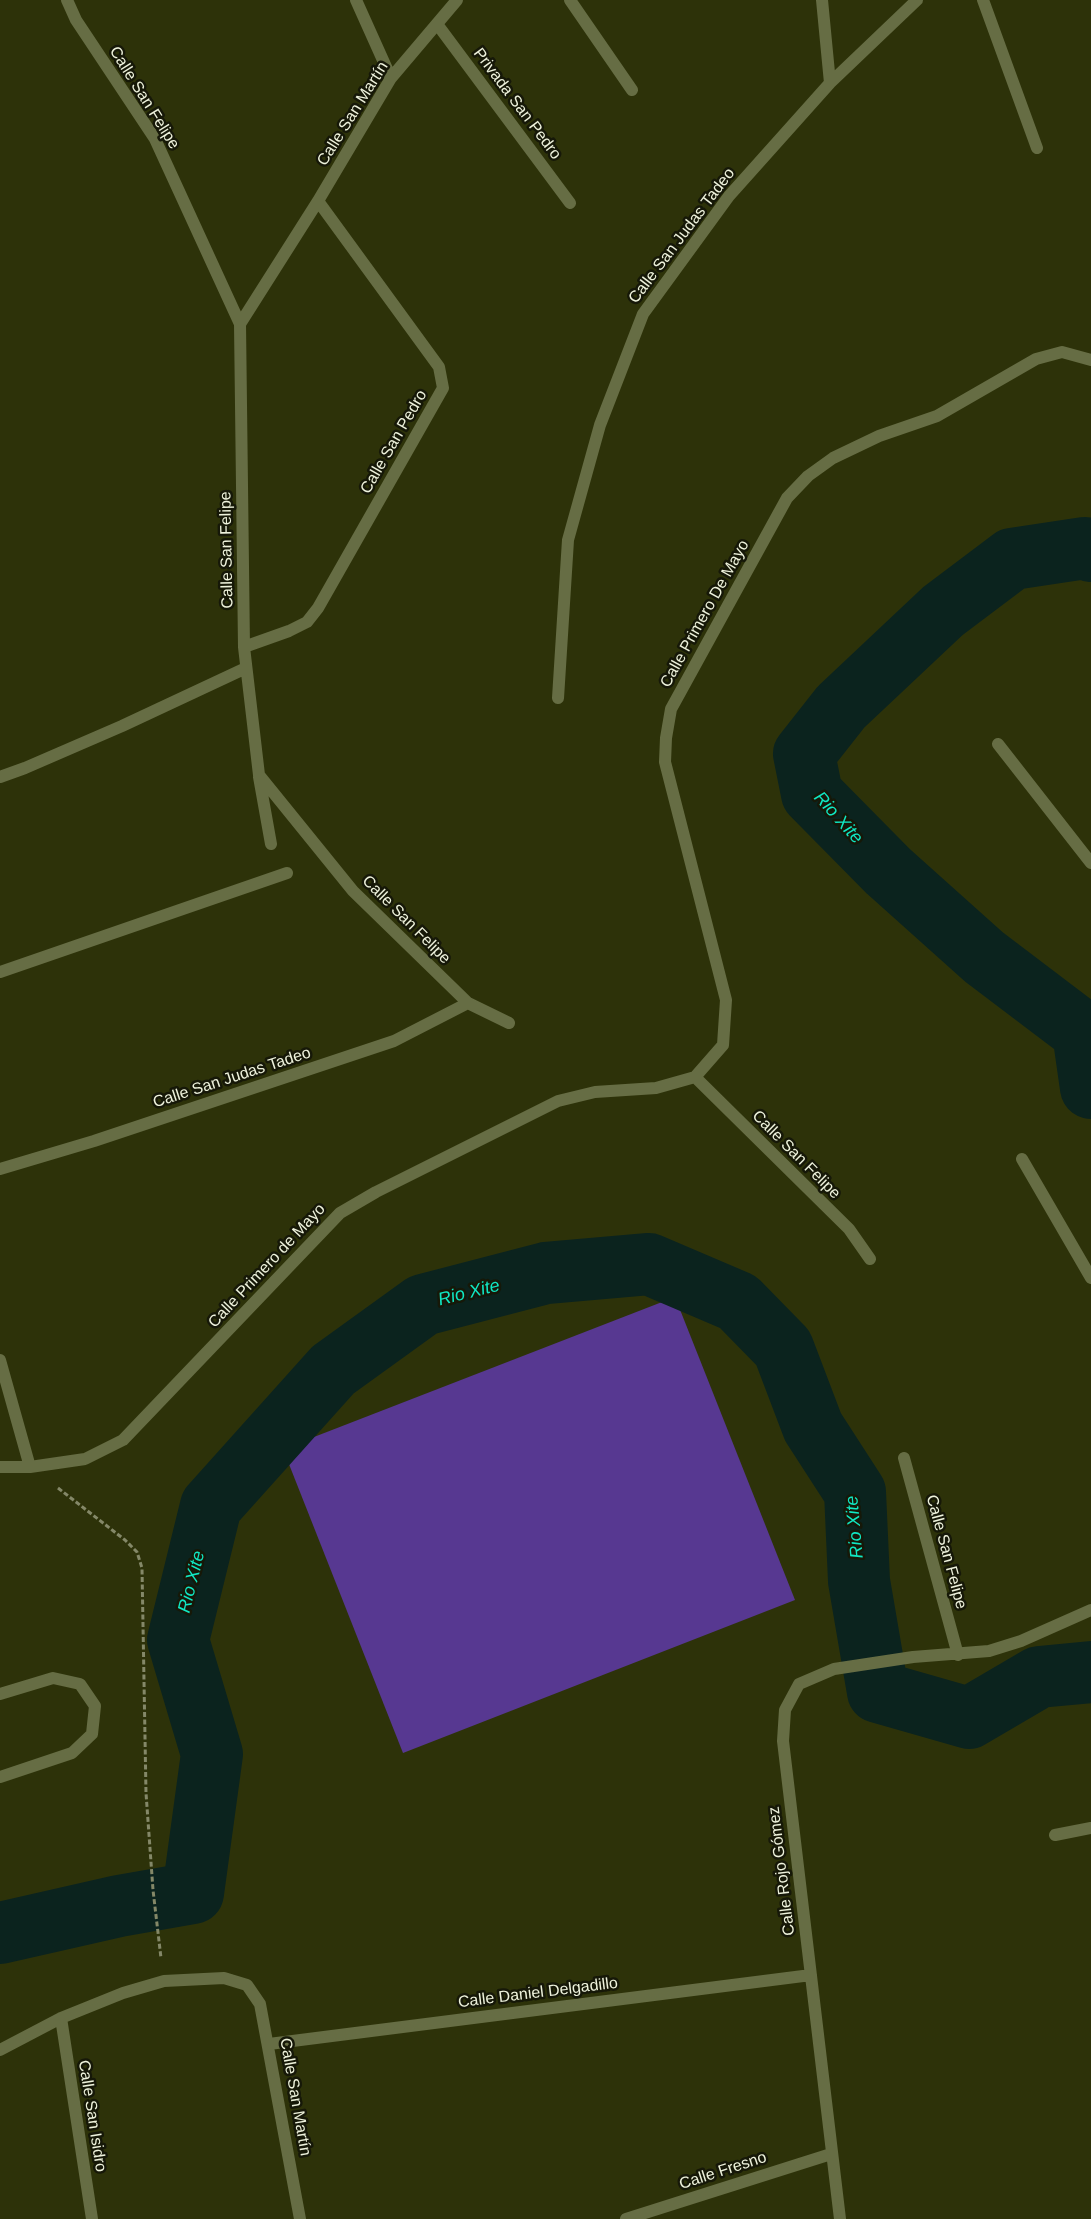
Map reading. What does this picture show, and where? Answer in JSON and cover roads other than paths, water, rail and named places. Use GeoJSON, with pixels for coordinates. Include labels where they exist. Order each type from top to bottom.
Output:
{"type":"FeatureCollection","features":[{"type":"Feature","properties":{"kind":"street","name":"Calle San Felipe"},"geometry":{"type":"LineString","coordinates":[[67,0],[76,20],[155,139],[240,324],[244,647],[259,775],[271,844]]}},
{"type":"Feature","properties":{"kind":"street"},"geometry":{"type":"LineString","coordinates":[[356,0],[391,78]]}},
{"type":"Feature","properties":{"kind":"street","name":"Calle San Martín"},"geometry":{"type":"LineString","coordinates":[[318,202],[391,78],[457,0]]}},
{"type":"Feature","properties":{"kind":"street"},"geometry":{"type":"LineString","coordinates":[[570,0],[632,90]]}},
{"type":"Feature","properties":{"kind":"street"},"geometry":{"type":"LineString","coordinates":[[822,0],[830,83]]}},
{"type":"Feature","properties":{"kind":"street","name":"Calle San Judas Tadeo"},"geometry":{"type":"LineString","coordinates":[[558,698],[568,540],[600,425],[643,314],[729,196],[830,83],[917,0]]}},
{"type":"Feature","properties":{"kind":"street"},"geometry":{"type":"LineString","coordinates":[[983,0],[1037,148]]}},
{"type":"Feature","properties":{"kind":"street","name":"Privada San Pedro"},"geometry":{"type":"LineString","coordinates":[[437,24],[570,203]]}},
{"type":"Feature","properties":{"kind":"street"},"geometry":{"type":"LineString","coordinates":[[240,324],[318,202]]}},
{"type":"Feature","properties":{"kind":"street","name":"Calle San Pedro"},"geometry":{"type":"LineString","coordinates":[[244,647],[289,631],[307,622],[318,608],[443,388],[438,367],[318,202]]}},
{"type":"Feature","properties":{"kind":"street","name":"Calle Primero De Mayo"},"geometry":{"type":"LineString","coordinates":[[695,1077],[722,1045],[726,1000],[666,762],[666,738],[671,709],[787,498],[808,476],[833,458],[880,436],[937,416],[1036,359],[1062,352],[1091,360]]}},
{"type":"Feature","properties":{"kind":"street"},"geometry":{"type":"LineString","coordinates":[[0,777],[69,749],[246,668]]}},
{"type":"Feature","properties":{"kind":"street"},"geometry":{"type":"LineString","coordinates":[[998,744],[1091,863]]}},
{"type":"Feature","properties":{"kind":"street","name":"Calle San Felipe"},"geometry":{"type":"LineString","coordinates":[[259,775],[353,891],[468,1003],[509,1022]]}},
{"type":"Feature","properties":{"kind":"street"},"geometry":{"type":"LineString","coordinates":[[0,972],[287,873]]}},
{"type":"Feature","properties":{"kind":"street","name":"Calle San Judas Tadeo"},"geometry":{"type":"LineString","coordinates":[[0,1169],[94,1141],[394,1041],[468,1003]]}},
{"type":"Feature","properties":{"kind":"street","name":"Calle San Felipe"},"geometry":{"type":"LineString","coordinates":[[695,1077],[849,1229],[870,1259]]}},
{"type":"Feature","properties":{"kind":"street","name":"Calle Primero de Mayo"},"geometry":{"type":"LineString","coordinates":[[0,1468],[30,1467],[85,1459],[123,1440],[340,1213],[376,1192],[558,1101],[596,1092],[656,1088],[695,1077]]}},
{"type":"Feature","properties":{"kind":"street"},"geometry":{"type":"LineString","coordinates":[[1022,1159],[1091,1278]]}},
{"type":"Feature","properties":{"kind":"street"},"geometry":{"type":"LineString","coordinates":[[0,1360],[30,1467]]}},
{"type":"Feature","properties":{"kind":"street","name":"Calle San Felipe"},"geometry":{"type":"LineString","coordinates":[[904,1458],[958,1655]]}},
{"type":"Feature","properties":{"kind":"street","name":"Calle Rojo Gómez"},"geometry":{"type":"LineString","coordinates":[[840,2219],[783,1741],[785,1710],[799,1684],[834,1669],[913,1657],[958,1655],[989,1651],[1021,1641],[1091,1610]]}},
{"type":"Feature","properties":{"kind":"street"},"geometry":{"type":"LineString","coordinates":[[0,1694],[53,1678],[80,1684],[95,1706],[92,1734],[72,1753],[0,1777]]}},
{"type":"Feature","properties":{"kind":"street"},"geometry":{"type":"LineString","coordinates":[[1055,1835],[1091,1828]]}},
{"type":"Feature","properties":{"kind":"street","name":"Calle Daniel Delgadillo"},"geometry":{"type":"LineString","coordinates":[[269,2044],[811,1975]]}},
{"type":"Feature","properties":{"kind":"street","name":"Calle San Martín"},"geometry":{"type":"LineString","coordinates":[[61,2018],[123,1993],[164,1981],[224,1978],[247,1985],[260,2004],[269,2044],[300,2219]]}},
{"type":"Feature","properties":{"kind":"street"},"geometry":{"type":"LineString","coordinates":[[0,2050],[61,2018]]}},
{"type":"Feature","properties":{"kind":"street","name":"Calle San Isidro"},"geometry":{"type":"LineString","coordinates":[[61,2018],[92,2219]]}},
{"type":"Feature","properties":{"kind":"street","name":"Calle Fresno"},"geometry":{"type":"LineString","coordinates":[[626,2219],[831,2154]]}},
{"type":"Feature","properties":{"kind":"waterway","name":"Rio Xite"},"geometry":{"type":"LineString","coordinates":[[1091,551],[1085,548],[1012,559],[943,611],[841,707],[804,754],[812,794],[888,871],[984,957],[1083,1032],[1091,1088]]}},
{"type":"Feature","properties":{"kind":"waterway","name":"Rio Xite"},"geometry":{"type":"LineString","coordinates":[[0,1933],[119,1906],[193,1893],[212,1754],[178,1640],[211,1506],[333,1370],[423,1305],[546,1273],[649,1264],[738,1302],[783,1348],[813,1427],[855,1492],[859,1581],[878,1692],[969,1718],[1039,1677],[1091,1672]]}}]}
